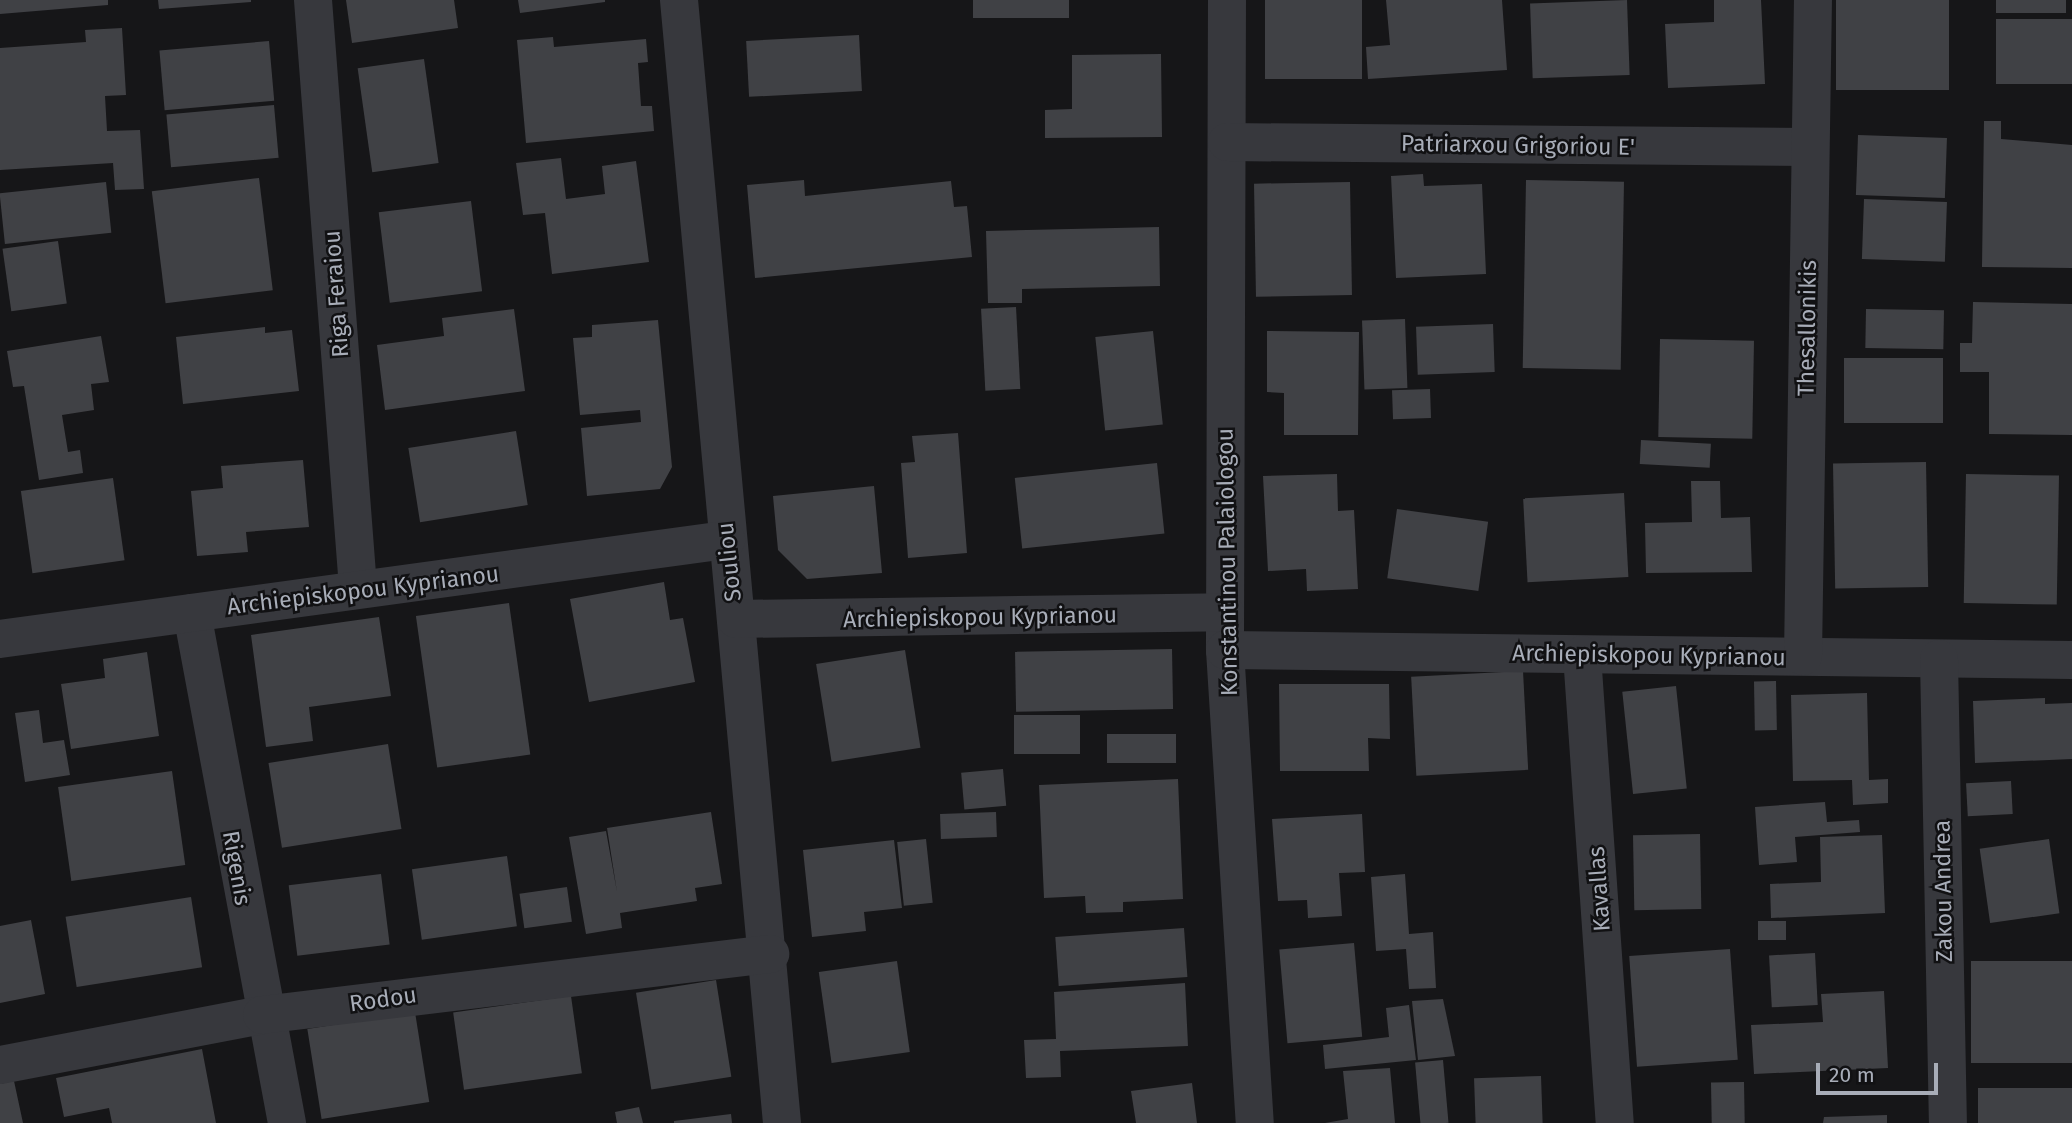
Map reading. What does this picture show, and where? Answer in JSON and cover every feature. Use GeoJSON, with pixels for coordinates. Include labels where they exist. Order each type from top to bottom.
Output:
{"type":"FeatureCollection","features":[{"type":"Feature","properties":{"kind":"street","name":"Riga Feraiou"},"geometry":{"type":"LineString","coordinates":[[313,0],[358,588]]}},
{"type":"Feature","properties":{"kind":"street","name":"Souliou"},"geometry":{"type":"LineString","coordinates":[[679,0],[726,540],[770,954],[782,1123]]}},
{"type":"Feature","properties":{"kind":"street","name":"Konstantinou Palaiologou"},"geometry":{"type":"LineString","coordinates":[[1227,0],[1225,650],[1255,1123]]}},
{"type":"Feature","properties":{"kind":"street","name":"Thesallonikis"},"geometry":{"type":"LineString","coordinates":[[1803,656],[1813,0]]}},
{"type":"Feature","properties":{"kind":"street","name":"Patriarxou Grigoriou E'"},"geometry":{"type":"LineString","coordinates":[[1227,142],[1809,147]]}},
{"type":"Feature","properties":{"kind":"street","name":"Archiepiskopou Kyprianou"},"geometry":{"type":"LineString","coordinates":[[0,639],[358,588],[726,540]]}},
{"type":"Feature","properties":{"kind":"street","name":"Archiepiskopou Kyprianou"},"geometry":{"type":"LineString","coordinates":[[736,620],[1225,612]]}},
{"type":"Feature","properties":{"kind":"street","name":"Rigenis"},"geometry":{"type":"LineString","coordinates":[[192,613],[262,1015],[286,1123]]}},
{"type":"Feature","properties":{"kind":"street","name":"Archiepiskopou Kyprianou"},"geometry":{"type":"LineString","coordinates":[[1225,650],[2072,660]]}},
{"type":"Feature","properties":{"kind":"street","name":"Kavallas"},"geometry":{"type":"LineString","coordinates":[[1582,655],[1615,1123]]}},
{"type":"Feature","properties":{"kind":"street","name":"Zakou Andrea"},"geometry":{"type":"LineString","coordinates":[[1939,659],[1948,1123]]}},
{"type":"Feature","properties":{"kind":"street","name":"Rodou"},"geometry":{"type":"LineString","coordinates":[[0,1065],[262,1015],[770,954]]}},
{"type":"Feature","properties":{"kind":"building"},"geometry":{"type":"Polygon","coordinates":[[[0,0],[108,0],[108,5],[0,14],[0,0]]]}},
{"type":"Feature","properties":{"kind":"building"},"geometry":{"type":"Polygon","coordinates":[[[158,0],[251,0],[251,2],[159,9],[158,0]]]}},
{"type":"Feature","properties":{"kind":"building"},"geometry":{"type":"Polygon","coordinates":[[[346,0],[454,0],[458,28],[352,43],[346,0]]]}},
{"type":"Feature","properties":{"kind":"building"},"geometry":{"type":"Polygon","coordinates":[[[518,0],[605,0],[605,2],[520,13],[518,0]]]}},
{"type":"Feature","properties":{"kind":"building"},"geometry":{"type":"Polygon","coordinates":[[[973,0],[1069,0],[1069,18],[973,18],[973,0]]]}},
{"type":"Feature","properties":{"kind":"building"},"geometry":{"type":"Polygon","coordinates":[[[1265,0],[1362,0],[1362,79],[1265,79],[1265,0]]]}},
{"type":"Feature","properties":{"kind":"building"},"geometry":{"type":"Polygon","coordinates":[[[1386,0],[1502,0],[1507,70],[1368,79],[1366,47],[1390,45],[1386,0]]]}},
{"type":"Feature","properties":{"kind":"building"},"geometry":{"type":"Polygon","coordinates":[[[1627,0],[1630,75],[1533,78],[1530,3],[1627,0]]]}},
{"type":"Feature","properties":{"kind":"building"},"geometry":{"type":"Polygon","coordinates":[[[1714,0],[1761,0],[1765,84],[1668,88],[1665,24],[1714,22],[1714,0]]]}},
{"type":"Feature","properties":{"kind":"building"},"geometry":{"type":"Polygon","coordinates":[[[1836,0],[1949,0],[1949,90],[1836,90],[1836,0]]]}},
{"type":"Feature","properties":{"kind":"building"},"geometry":{"type":"Polygon","coordinates":[[[1996,0],[2066,0],[2066,13],[1996,13],[1996,0]]]}},
{"type":"Feature","properties":{"kind":"building"},"geometry":{"type":"Polygon","coordinates":[[[1996,19],[2072,19],[2072,84],[1996,84],[1996,19]]]}},
{"type":"Feature","properties":{"kind":"building"},"geometry":{"type":"Polygon","coordinates":[[[122,28],[126,95],[105,96],[107,131],[140,130],[144,189],[115,190],[113,163],[0,170],[0,48],[86,42],[85,30],[122,28]]]}},
{"type":"Feature","properties":{"kind":"building"},"geometry":{"type":"Polygon","coordinates":[[[859,35],[862,91],[749,97],[746,41],[859,35]]]}},
{"type":"Feature","properties":{"kind":"building"},"geometry":{"type":"Polygon","coordinates":[[[553,37],[554,47],[646,39],[648,62],[638,63],[641,106],[652,106],[654,131],[526,143],[517,40],[553,37]]]}},
{"type":"Feature","properties":{"kind":"building"},"geometry":{"type":"Polygon","coordinates":[[[269,41],[274,101],[165,110],[159,51],[269,41]]]}},
{"type":"Feature","properties":{"kind":"building"},"geometry":{"type":"Polygon","coordinates":[[[1161,54],[1162,137],[1045,138],[1045,110],[1072,109],[1072,55],[1161,54]]]}},
{"type":"Feature","properties":{"kind":"building"},"geometry":{"type":"Polygon","coordinates":[[[424,59],[439,163],[372,172],[358,68],[424,59]]]}},
{"type":"Feature","properties":{"kind":"building"},"geometry":{"type":"Polygon","coordinates":[[[274,105],[279,158],[171,167],[166,114],[274,105]]]}},
{"type":"Feature","properties":{"kind":"building"},"geometry":{"type":"Polygon","coordinates":[[[1984,121],[2001,121],[2001,139],[2072,145],[2072,268],[1982,267],[1984,121]]]}},
{"type":"Feature","properties":{"kind":"building"},"geometry":{"type":"Polygon","coordinates":[[[1858,135],[1947,138],[1945,198],[1856,195],[1858,135]]]}},
{"type":"Feature","properties":{"kind":"building"},"geometry":{"type":"Polygon","coordinates":[[[561,158],[566,199],[605,194],[602,166],[636,161],[649,262],[552,274],[545,213],[523,215],[516,163],[561,158]]]}},
{"type":"Feature","properties":{"kind":"building"},"geometry":{"type":"Polygon","coordinates":[[[1423,174],[1424,186],[1482,184],[1486,274],[1396,278],[1391,176],[1423,174]]]}},
{"type":"Feature","properties":{"kind":"building"},"geometry":{"type":"Polygon","coordinates":[[[259,178],[273,290],[166,303],[152,191],[259,178]]]}},
{"type":"Feature","properties":{"kind":"building"},"geometry":{"type":"Polygon","coordinates":[[[804,180],[805,196],[951,181],[954,207],[967,206],[972,257],[755,278],[747,185],[804,180]]]}},
{"type":"Feature","properties":{"kind":"building"},"geometry":{"type":"Polygon","coordinates":[[[1526,180],[1624,182],[1621,370],[1523,368],[1526,180]]]}},
{"type":"Feature","properties":{"kind":"building"},"geometry":{"type":"Polygon","coordinates":[[[106,182],[111,233],[5,244],[0,193],[106,182]]]}},
{"type":"Feature","properties":{"kind":"building"},"geometry":{"type":"Polygon","coordinates":[[[1350,182],[1352,295],[1256,297],[1254,184],[1350,182]]]}},
{"type":"Feature","properties":{"kind":"building"},"geometry":{"type":"Polygon","coordinates":[[[1864,199],[1947,202],[1945,262],[1862,259],[1864,199]]]}},
{"type":"Feature","properties":{"kind":"building"},"geometry":{"type":"Polygon","coordinates":[[[471,201],[482,291],[390,303],[379,212],[471,201]]]}},
{"type":"Feature","properties":{"kind":"building"},"geometry":{"type":"Polygon","coordinates":[[[1159,227],[1160,286],[1022,289],[1022,303],[988,303],[986,231],[1159,227]]]}},
{"type":"Feature","properties":{"kind":"building"},"geometry":{"type":"Polygon","coordinates":[[[58,241],[67,303],[11,311],[3,249],[58,241]]]}},
{"type":"Feature","properties":{"kind":"building"},"geometry":{"type":"Polygon","coordinates":[[[1973,302],[2072,304],[2072,435],[1989,434],[1989,372],[1960,372],[1960,343],[1972,343],[1973,302]]]}},
{"type":"Feature","properties":{"kind":"building"},"geometry":{"type":"Polygon","coordinates":[[[1016,307],[1020,389],[985,391],[981,309],[1016,307]]]}},
{"type":"Feature","properties":{"kind":"building"},"geometry":{"type":"Polygon","coordinates":[[[514,309],[525,391],[385,410],[377,345],[444,336],[442,318],[514,309]]]}},
{"type":"Feature","properties":{"kind":"building"},"geometry":{"type":"Polygon","coordinates":[[[1866,309],[1944,310],[1943,349],[1865,348],[1866,309]]]}},
{"type":"Feature","properties":{"kind":"building"},"geometry":{"type":"Polygon","coordinates":[[[1405,319],[1407,388],[1364,389],[1362,321],[1405,319]]]}},
{"type":"Feature","properties":{"kind":"building"},"geometry":{"type":"Polygon","coordinates":[[[658,320],[672,467],[660,489],[587,496],[581,428],[641,422],[640,410],[580,415],[573,338],[592,337],[592,325],[658,320]]]}},
{"type":"Feature","properties":{"kind":"building"},"geometry":{"type":"Polygon","coordinates":[[[1493,324],[1495,372],[1418,375],[1416,327],[1493,324]]]}},
{"type":"Feature","properties":{"kind":"building"},"geometry":{"type":"Polygon","coordinates":[[[265,327],[265,333],[292,330],[299,391],[183,404],[176,337],[265,327]]]}},
{"type":"Feature","properties":{"kind":"building"},"geometry":{"type":"Polygon","coordinates":[[[1153,331],[1163,424],[1105,431],[1095,337],[1153,331]]]}},
{"type":"Feature","properties":{"kind":"building"},"geometry":{"type":"Polygon","coordinates":[[[1267,331],[1359,332],[1358,435],[1284,435],[1284,393],[1267,392],[1267,331]]]}},
{"type":"Feature","properties":{"kind":"building"},"geometry":{"type":"Polygon","coordinates":[[[101,336],[109,382],[91,384],[94,410],[62,415],[68,452],[80,450],[83,473],[39,480],[24,386],[13,387],[7,351],[101,336]]]}},
{"type":"Feature","properties":{"kind":"building"},"geometry":{"type":"Polygon","coordinates":[[[1660,339],[1754,341],[1752,439],[1658,437],[1660,339]]]}},
{"type":"Feature","properties":{"kind":"building"},"geometry":{"type":"Polygon","coordinates":[[[1844,358],[1943,358],[1943,423],[1844,423],[1844,358]]]}},
{"type":"Feature","properties":{"kind":"building"},"geometry":{"type":"Polygon","coordinates":[[[1430,389],[1431,418],[1393,419],[1392,390],[1430,389]]]}},
{"type":"Feature","properties":{"kind":"building"},"geometry":{"type":"Polygon","coordinates":[[[516,431],[528,505],[420,522],[408,448],[516,431]]]}},
{"type":"Feature","properties":{"kind":"building"},"geometry":{"type":"Polygon","coordinates":[[[958,433],[967,553],[908,558],[901,463],[915,462],[912,436],[958,433]]]}},
{"type":"Feature","properties":{"kind":"building"},"geometry":{"type":"Polygon","coordinates":[[[1641,440],[1711,444],[1710,468],[1640,464],[1641,440]]]}},
{"type":"Feature","properties":{"kind":"building"},"geometry":{"type":"Polygon","coordinates":[[[303,460],[309,527],[246,532],[248,552],[197,556],[191,491],[223,488],[221,466],[303,460]]]}},
{"type":"Feature","properties":{"kind":"building"},"geometry":{"type":"Polygon","coordinates":[[[1926,462],[1928,587],[1835,589],[1833,464],[1926,462]]]}},
{"type":"Feature","properties":{"kind":"building"},"geometry":{"type":"Polygon","coordinates":[[[1157,463],[1164,534],[1022,549],[1015,478],[1157,463]]]}},
{"type":"Feature","properties":{"kind":"building"},"geometry":{"type":"Polygon","coordinates":[[[1337,474],[1338,511],[1354,510],[1358,589],[1307,591],[1306,569],[1268,571],[1263,476],[1337,474]]]}},
{"type":"Feature","properties":{"kind":"building"},"geometry":{"type":"Polygon","coordinates":[[[1966,474],[2059,476],[2057,605],[1964,603],[1966,474]]]}},
{"type":"Feature","properties":{"kind":"building"},"geometry":{"type":"Polygon","coordinates":[[[113,478],[125,560],[32,573],[21,491],[113,478]]]}},
{"type":"Feature","properties":{"kind":"building"},"geometry":{"type":"Polygon","coordinates":[[[1691,481],[1720,481],[1721,518],[1750,517],[1752,572],[1646,573],[1645,523],[1692,522],[1691,481]]]}},
{"type":"Feature","properties":{"kind":"building"},"geometry":{"type":"Polygon","coordinates":[[[874,486],[882,573],[807,579],[778,550],[773,496],[874,486]]]}},
{"type":"Feature","properties":{"kind":"building"},"geometry":{"type":"Polygon","coordinates":[[[1624,493],[1628,577],[1528,582],[1523,498],[1624,493]]]}},
{"type":"Feature","properties":{"kind":"building"},"geometry":{"type":"Polygon","coordinates":[[[1397,509],[1488,522],[1478,591],[1387,578],[1397,509]]]}},
{"type":"Feature","properties":{"kind":"building"},"geometry":{"type":"Polygon","coordinates":[[[664,582],[670,620],[683,618],[695,682],[589,702],[570,599],[664,582]]]}},
{"type":"Feature","properties":{"kind":"building"},"geometry":{"type":"Polygon","coordinates":[[[509,603],[530,755],[437,768],[416,616],[509,603]]]}},
{"type":"Feature","properties":{"kind":"building"},"geometry":{"type":"Polygon","coordinates":[[[379,617],[391,696],[309,707],[313,741],[266,747],[251,635],[379,617]]]}},
{"type":"Feature","properties":{"kind":"building"},"geometry":{"type":"Polygon","coordinates":[[[1172,649],[1173,709],[1016,712],[1015,652],[1172,649]]]}},
{"type":"Feature","properties":{"kind":"building"},"geometry":{"type":"Polygon","coordinates":[[[905,650],[920,748],[832,762],[816,664],[905,650]]]}},
{"type":"Feature","properties":{"kind":"building"},"geometry":{"type":"Polygon","coordinates":[[[147,652],[159,736],[71,749],[61,684],[105,678],[103,659],[147,652]]]}},
{"type":"Feature","properties":{"kind":"building"},"geometry":{"type":"Polygon","coordinates":[[[1523,671],[1528,770],[1416,776],[1411,677],[1523,671]]]}},
{"type":"Feature","properties":{"kind":"building"},"geometry":{"type":"Polygon","coordinates":[[[1754,681],[1776,681],[1777,730],[1755,730],[1754,681]]]}},
{"type":"Feature","properties":{"kind":"building"},"geometry":{"type":"Polygon","coordinates":[[[1279,684],[1389,684],[1390,739],[1368,738],[1369,771],[1280,771],[1279,684]]]}},
{"type":"Feature","properties":{"kind":"building"},"geometry":{"type":"Polygon","coordinates":[[[1676,686],[1687,788],[1633,794],[1622,692],[1676,686]]]}},
{"type":"Feature","properties":{"kind":"building"},"geometry":{"type":"Polygon","coordinates":[[[1867,693],[1869,780],[1888,779],[1888,803],[1853,805],[1852,780],[1793,781],[1791,695],[1867,693]]]}},
{"type":"Feature","properties":{"kind":"building"},"geometry":{"type":"Polygon","coordinates":[[[2045,698],[2045,704],[2072,703],[2072,759],[1975,763],[1973,701],[2045,698]]]}},
{"type":"Feature","properties":{"kind":"building"},"geometry":{"type":"Polygon","coordinates":[[[39,710],[43,743],[64,740],[70,775],[25,782],[15,713],[39,710]]]}},
{"type":"Feature","properties":{"kind":"building"},"geometry":{"type":"Polygon","coordinates":[[[1014,715],[1080,715],[1080,754],[1014,754],[1014,715]]]}},
{"type":"Feature","properties":{"kind":"building"},"geometry":{"type":"Polygon","coordinates":[[[1107,734],[1176,734],[1176,763],[1107,763],[1107,734]]]}},
{"type":"Feature","properties":{"kind":"building"},"geometry":{"type":"Polygon","coordinates":[[[388,744],[401,829],[282,848],[268,763],[388,744]]]}},
{"type":"Feature","properties":{"kind":"building"},"geometry":{"type":"Polygon","coordinates":[[[1003,769],[1006,806],[964,810],[961,773],[1003,769]]]}},
{"type":"Feature","properties":{"kind":"building"},"geometry":{"type":"Polygon","coordinates":[[[172,771],[185,865],[71,881],[58,787],[172,771]]]}},
{"type":"Feature","properties":{"kind":"building"},"geometry":{"type":"Polygon","coordinates":[[[1178,779],[1183,899],[1123,902],[1123,912],[1086,913],[1085,896],[1044,898],[1039,785],[1178,779]]]}},
{"type":"Feature","properties":{"kind":"building"},"geometry":{"type":"Polygon","coordinates":[[[2011,781],[2013,814],[1968,816],[1966,783],[2011,781]]]}},
{"type":"Feature","properties":{"kind":"building"},"geometry":{"type":"Polygon","coordinates":[[[1825,802],[1827,822],[1859,820],[1860,832],[1795,837],[1797,862],[1759,865],[1755,807],[1825,802]]]}},
{"type":"Feature","properties":{"kind":"building"},"geometry":{"type":"Polygon","coordinates":[[[711,812],[722,884],[695,888],[697,901],[620,913],[622,928],[586,934],[569,837],[606,831],[617,892],[607,828],[711,812]]]}},
{"type":"Feature","properties":{"kind":"building"},"geometry":{"type":"Polygon","coordinates":[[[996,812],[997,837],[941,839],[940,814],[996,812]]]}},
{"type":"Feature","properties":{"kind":"building"},"geometry":{"type":"Polygon","coordinates":[[[1362,814],[1365,872],[1339,873],[1342,916],[1308,918],[1307,900],[1278,901],[1272,819],[1362,814]]]}},
{"type":"Feature","properties":{"kind":"building"},"geometry":{"type":"Polygon","coordinates":[[[1700,834],[1701,909],[1634,910],[1633,835],[1700,834]]]}},
{"type":"Feature","properties":{"kind":"building"},"geometry":{"type":"Polygon","coordinates":[[[1882,835],[1885,913],[1771,918],[1770,884],[1821,882],[1820,837],[1882,835]]]}},
{"type":"Feature","properties":{"kind":"building"},"geometry":{"type":"Polygon","coordinates":[[[926,839],[933,903],[904,906],[897,842],[926,839]]]}},
{"type":"Feature","properties":{"kind":"building"},"geometry":{"type":"Polygon","coordinates":[[[2049,839],[2059,913],[1990,923],[1980,849],[2049,839]]]}},
{"type":"Feature","properties":{"kind":"building"},"geometry":{"type":"Polygon","coordinates":[[[894,840],[902,908],[864,912],[866,931],[812,937],[803,850],[894,840]]]}},
{"type":"Feature","properties":{"kind":"building"},"geometry":{"type":"Polygon","coordinates":[[[507,856],[517,926],[422,940],[412,869],[507,856]]]}},
{"type":"Feature","properties":{"kind":"building"},"geometry":{"type":"Polygon","coordinates":[[[381,874],[390,944],[297,956],[289,885],[381,874]]]}},
{"type":"Feature","properties":{"kind":"building"},"geometry":{"type":"Polygon","coordinates":[[[1405,874],[1409,934],[1433,932],[1436,988],[1409,989],[1406,949],[1376,951],[1371,877],[1405,874]]]}},
{"type":"Feature","properties":{"kind":"building"},"geometry":{"type":"Polygon","coordinates":[[[567,887],[572,922],[524,928],[519,894],[567,887]]]}},
{"type":"Feature","properties":{"kind":"building"},"geometry":{"type":"Polygon","coordinates":[[[191,897],[202,967],[77,987],[66,917],[191,897]]]}},
{"type":"Feature","properties":{"kind":"building"},"geometry":{"type":"Polygon","coordinates":[[[31,920],[45,994],[0,1003],[0,926],[31,920]]]}},
{"type":"Feature","properties":{"kind":"building"},"geometry":{"type":"Polygon","coordinates":[[[1758,921],[1786,921],[1786,940],[1758,940],[1758,921]]]}},
{"type":"Feature","properties":{"kind":"building"},"geometry":{"type":"Polygon","coordinates":[[[1184,928],[1187,977],[1059,986],[1055,937],[1184,928]]]}},
{"type":"Feature","properties":{"kind":"building"},"geometry":{"type":"Polygon","coordinates":[[[1354,943],[1362,1037],[1287,1043],[1279,950],[1354,943]]]}},
{"type":"Feature","properties":{"kind":"building"},"geometry":{"type":"Polygon","coordinates":[[[1730,949],[1738,1060],[1637,1067],[1629,956],[1730,949]]]}},
{"type":"Feature","properties":{"kind":"building"},"geometry":{"type":"Polygon","coordinates":[[[1815,953],[1818,1005],[1772,1007],[1769,955],[1815,953]]]}},
{"type":"Feature","properties":{"kind":"building"},"geometry":{"type":"Polygon","coordinates":[[[897,961],[910,1052],[832,1063],[819,972],[897,961]]]}},
{"type":"Feature","properties":{"kind":"building"},"geometry":{"type":"Polygon","coordinates":[[[1971,961],[2072,961],[2072,1063],[1971,1063],[1971,961]]]}},
{"type":"Feature","properties":{"kind":"building"},"geometry":{"type":"Polygon","coordinates":[[[716,980],[731,1077],[651,1089],[636,993],[716,980]]]}},
{"type":"Feature","properties":{"kind":"building"},"geometry":{"type":"Polygon","coordinates":[[[1185,983],[1188,1046],[1060,1051],[1061,1077],[1026,1078],[1024,1040],[1056,1039],[1054,992],[1185,983]]]}},
{"type":"Feature","properties":{"kind":"building"},"geometry":{"type":"Polygon","coordinates":[[[1884,991],[1888,1068],[1754,1074],[1751,1025],[1823,1022],[1821,994],[1884,991]]]}},
{"type":"Feature","properties":{"kind":"building"},"geometry":{"type":"Polygon","coordinates":[[[571,996],[582,1073],[464,1090],[453,1013],[571,996]]]}},
{"type":"Feature","properties":{"kind":"building"},"geometry":{"type":"Polygon","coordinates":[[[1443,999],[1455,1056],[1418,1060],[1412,1001],[1443,999]]]}},
{"type":"Feature","properties":{"kind":"building"},"geometry":{"type":"Polygon","coordinates":[[[1409,1005],[1416,1060],[1325,1069],[1323,1045],[1389,1037],[1386,1008],[1409,1005]]]}},
{"type":"Feature","properties":{"kind":"building"},"geometry":{"type":"Polygon","coordinates":[[[415,1012],[429,1102],[322,1119],[307,1029],[415,1012]]]}},
{"type":"Feature","properties":{"kind":"building"},"geometry":{"type":"Polygon","coordinates":[[[202,1049],[216,1123],[112,1123],[109,1108],[64,1117],[56,1078],[202,1049]]]}},
{"type":"Feature","properties":{"kind":"building"},"geometry":{"type":"Polygon","coordinates":[[[1443,1060],[1448,1123],[1420,1123],[1415,1062],[1443,1060]]]}},
{"type":"Feature","properties":{"kind":"building"},"geometry":{"type":"Polygon","coordinates":[[[1390,1068],[1395,1123],[1325,1123],[1348,1119],[1343,1071],[1390,1068]]]}},
{"type":"Feature","properties":{"kind":"building"},"geometry":{"type":"Polygon","coordinates":[[[1541,1076],[1543,1123],[1476,1123],[1474,1078],[1541,1076]]]}},
{"type":"Feature","properties":{"kind":"building"},"geometry":{"type":"Polygon","coordinates":[[[14,1081],[23,1123],[0,1123],[0,1084],[14,1081]]]}},
{"type":"Feature","properties":{"kind":"building"},"geometry":{"type":"Polygon","coordinates":[[[1744,1082],[1745,1123],[1712,1123],[1711,1083],[1744,1082]]]}},
{"type":"Feature","properties":{"kind":"building"},"geometry":{"type":"Polygon","coordinates":[[[1192,1083],[1197,1123],[1136,1123],[1131,1091],[1192,1083]]]}},
{"type":"Feature","properties":{"kind":"building"},"geometry":{"type":"Polygon","coordinates":[[[1978,1088],[2072,1088],[2072,1123],[1978,1123],[1978,1088]]]}},
{"type":"Feature","properties":{"kind":"building"},"geometry":{"type":"Polygon","coordinates":[[[639,1107],[643,1123],[617,1123],[615,1112],[639,1107]]]}},
{"type":"Feature","properties":{"kind":"building"},"geometry":{"type":"Polygon","coordinates":[[[731,1114],[732,1123],[674,1123],[674,1121],[731,1114]]]}},
{"type":"Feature","properties":{"kind":"building"},"geometry":{"type":"Polygon","coordinates":[[[1887,1115],[1887,1123],[1823,1123],[1824,1117],[1887,1115]]]}}]}
